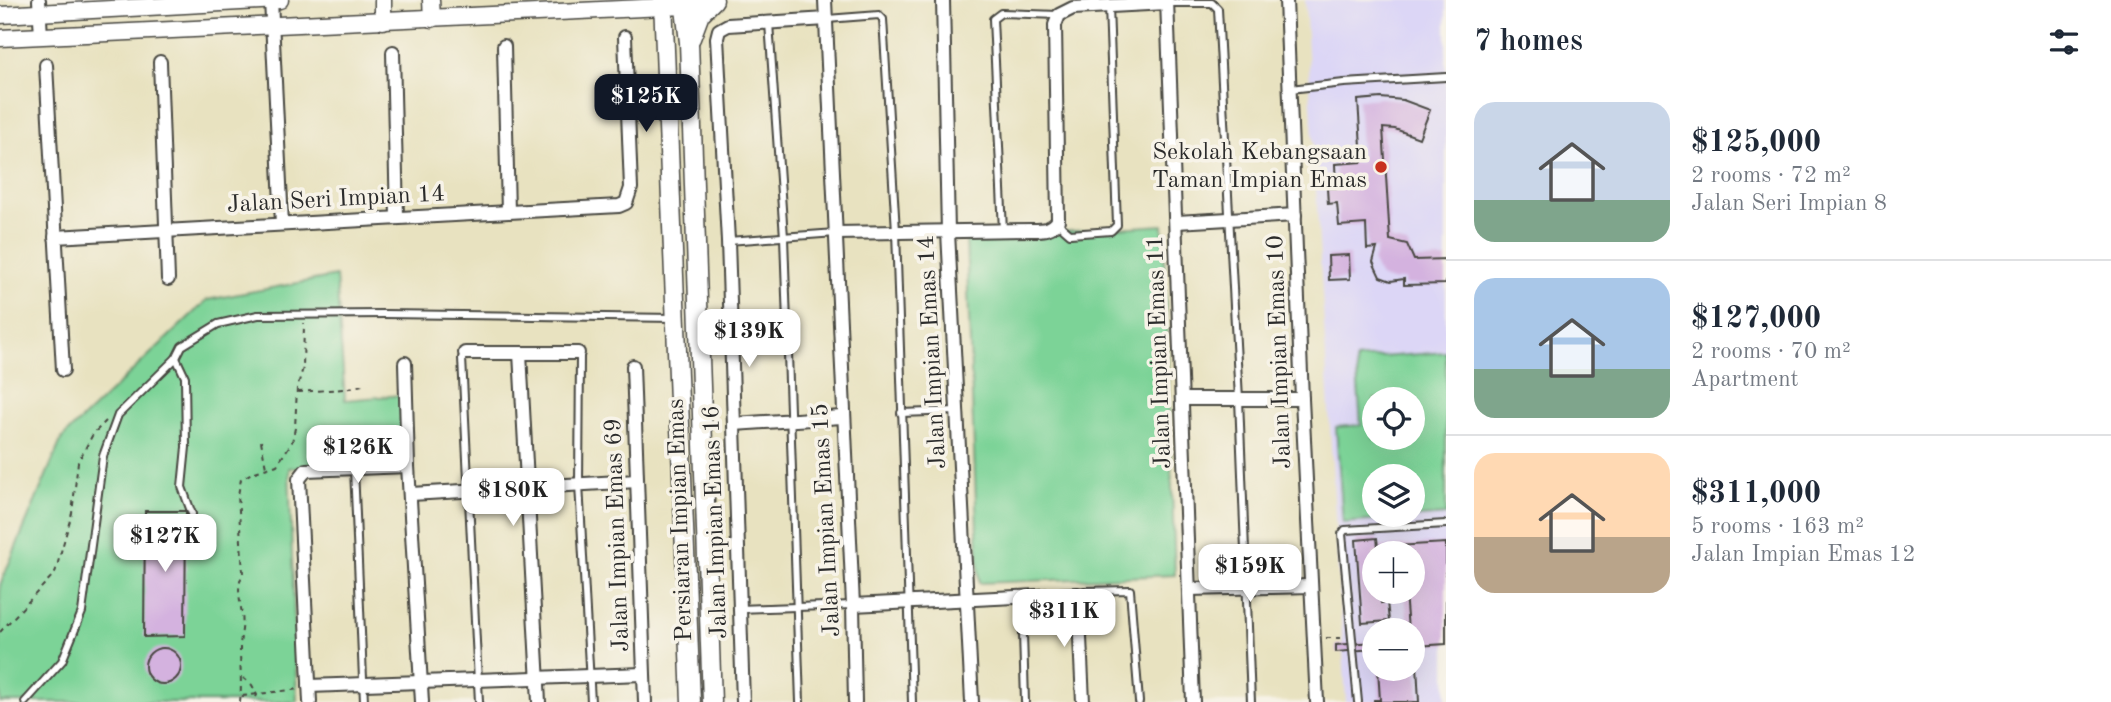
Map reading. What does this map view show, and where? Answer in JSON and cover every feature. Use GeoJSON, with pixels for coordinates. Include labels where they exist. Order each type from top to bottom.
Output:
{"type":"FeatureCollection","features":[{"type":"Feature","properties":{"kind":"main road"},"geometry":{"type":"LineString","coordinates":[[689,43],[700,14],[714,0]]}},
{"type":"Feature","properties":{"kind":"main road","name":"Persiaran Impian Emas"},"geometry":{"type":"LineString","coordinates":[[689,2],[712,702]]}},
{"type":"Feature","properties":{"kind":"main road","name":"Persiaran Impian Emas"},"geometry":{"type":"LineString","coordinates":[[664,4],[691,702]]}},
{"type":"Feature","properties":{"kind":"street"},"geometry":{"type":"LineString","coordinates":[[271,0],[282,224]]}},
{"type":"Feature","properties":{"kind":"street"},"geometry":{"type":"LineString","coordinates":[[0,15],[40,6],[280,0]]}},
{"type":"Feature","properties":{"kind":"street"},"geometry":{"type":"LineString","coordinates":[[383,0],[383,21]]}},
{"type":"Feature","properties":{"kind":"street"},"geometry":{"type":"LineString","coordinates":[[431,0],[432,19]]}},
{"type":"Feature","properties":{"kind":"street","name":"Jalan Impian Emas 15"},"geometry":{"type":"LineString","coordinates":[[825,0],[842,417],[853,605],[855,702]]}},
{"type":"Feature","properties":{"kind":"street","name":"Jalan Impian Emas 14"},"geometry":{"type":"LineString","coordinates":[[943,0],[947,232],[972,702]]}},
{"type":"Feature","properties":{"kind":"street","name":"Jalan Impian Emas 10"},"geometry":{"type":"LineString","coordinates":[[1286,0],[1317,702]]}},
{"type":"Feature","properties":{"kind":"street"},"geometry":{"type":"LineString","coordinates":[[0,38],[432,19],[501,8],[689,2]]}},
{"type":"Feature","properties":{"kind":"street"},"geometry":{"type":"LineString","coordinates":[[836,233],[1050,228],[1058,220],[1055,25],[1059,15],[1073,9],[1167,2]]}},
{"type":"Feature","properties":{"kind":"street","name":"Jalan Impian Emas 11"},"geometry":{"type":"LineString","coordinates":[[1167,2],[1193,702]]}},
{"type":"Feature","properties":{"kind":"street"},"geometry":{"type":"LineString","coordinates":[[40,6],[41,37]]}},
{"type":"Feature","properties":{"kind":"street","name":"Jalan Impian Emas 16"},"geometry":{"type":"LineString","coordinates":[[743,702],[728,240],[717,38],[719,30],[728,25],[827,19]]}},
{"type":"Feature","properties":{"kind":"street","name":"Jalan Seri Impian 14"},"geometry":{"type":"LineString","coordinates":[[55,237],[619,206],[626,203],[631,187],[625,37]]}},
{"type":"Feature","properties":{"kind":"street"},"geometry":{"type":"LineString","coordinates":[[504,46],[508,212]]}},
{"type":"Feature","properties":{"kind":"street"},"geometry":{"type":"LineString","coordinates":[[393,52],[397,217]]}},
{"type":"Feature","properties":{"kind":"street"},"geometry":{"type":"LineString","coordinates":[[160,62],[168,279]]}},
{"type":"Feature","properties":{"kind":"street"},"geometry":{"type":"LineString","coordinates":[[46,65],[63,370]]}},
{"type":"Feature","properties":{"kind":"street"},"geometry":{"type":"LineString","coordinates":[[1177,222],[1295,215]]}},
{"type":"Feature","properties":{"kind":"street"},"geometry":{"type":"LineString","coordinates":[[465,353],[578,353]]}},
{"type":"Feature","properties":{"kind":"street"},"geometry":{"type":"LineString","coordinates":[[520,353],[540,702]]}},
{"type":"Feature","properties":{"kind":"street"},"geometry":{"type":"LineString","coordinates":[[405,363],[408,466],[422,702]]}},
{"type":"Feature","properties":{"kind":"street","name":"Jalan Impian Emas 69"},"geometry":{"type":"LineString","coordinates":[[633,366],[645,702]]}},
{"type":"Feature","properties":{"kind":"street"},"geometry":{"type":"LineString","coordinates":[[1183,399],[1302,399]]}},
{"type":"Feature","properties":{"kind":"street"},"geometry":{"type":"LineString","coordinates":[[734,424],[842,417]]}},
{"type":"Feature","properties":{"kind":"street"},"geometry":{"type":"LineString","coordinates":[[408,466],[306,470],[299,479],[309,692],[364,684],[643,674]]}},
{"type":"Feature","properties":{"kind":"street"},"geometry":{"type":"LineString","coordinates":[[411,494],[638,481]]}},
{"type":"Feature","properties":{"kind":"street"},"geometry":{"type":"LineString","coordinates":[[1189,589],[1311,586]]}},
{"type":"Feature","properties":{"kind":"street"},"geometry":{"type":"LineString","coordinates":[[853,605],[1078,594],[1083,702]]}},
{"type":"Feature","properties":{"kind":"lane"},"geometry":{"type":"LineString","coordinates":[[1167,2],[1212,4],[1218,9],[1239,399],[1251,702]]}},
{"type":"Feature","properties":{"kind":"lane"},"geometry":{"type":"LineString","coordinates":[[1058,220],[1062,228],[1070,234],[1111,231],[1117,225],[1109,6]]}},
{"type":"Feature","properties":{"kind":"lane"},"geometry":{"type":"LineString","coordinates":[[1003,231],[993,19],[1001,13],[1059,15]]}},
{"type":"Feature","properties":{"kind":"lane"},"geometry":{"type":"LineString","coordinates":[[827,19],[879,15],[882,17],[896,231],[912,702]]}},
{"type":"Feature","properties":{"kind":"lane"},"geometry":{"type":"LineString","coordinates":[[769,23],[784,237],[800,702]]}},
{"type":"Feature","properties":{"kind":"lane"},"geometry":{"type":"LineString","coordinates":[[1290,89],[1446,77]]}},
{"type":"Feature","properties":{"kind":"lane"},"geometry":{"type":"LineString","coordinates":[[728,240],[836,233]]}},
{"type":"Feature","properties":{"kind":"lane"},"geometry":{"type":"LineString","coordinates":[[25,702],[62,661],[82,612],[103,456],[118,415],[176,358],[182,346],[218,324],[258,315],[384,313],[676,318]]}},
{"type":"Feature","properties":{"kind":"lane"},"geometry":{"type":"LineString","coordinates":[[465,353],[461,358],[479,702]]}},
{"type":"Feature","properties":{"kind":"lane"},"geometry":{"type":"LineString","coordinates":[[578,353],[579,484],[591,702]]}},
{"type":"Feature","properties":{"kind":"lane"},"geometry":{"type":"LineString","coordinates":[[176,358],[185,377],[186,447],[181,482],[192,514]]}},
{"type":"Feature","properties":{"kind":"lane"},"geometry":{"type":"LineString","coordinates":[[901,413],[957,411]]}},
{"type":"Feature","properties":{"kind":"lane"},"geometry":{"type":"LineString","coordinates":[[354,468],[364,702]]}},
{"type":"Feature","properties":{"kind":"lane"},"geometry":{"type":"LineString","coordinates":[[1358,702],[1342,534],[1345,530],[1446,524]]}},
{"type":"Feature","properties":{"kind":"lane"},"geometry":{"type":"LineString","coordinates":[[1078,594],[1091,590],[1130,590],[1139,702]]}},
{"type":"Feature","properties":{"kind":"lane"},"geometry":{"type":"LineString","coordinates":[[1022,596],[1025,702]]}},
{"type":"Feature","properties":{"kind":"lane"},"geometry":{"type":"LineString","coordinates":[[740,609],[853,605]]}},
{"type":"Feature","properties":{"kind":"path"},"geometry":{"type":"LineString","coordinates":[[240,702],[243,616],[238,583],[243,573],[238,495],[241,479],[277,465],[292,442],[297,392],[303,368],[304,315]]}},
{"type":"Feature","properties":{"kind":"path"},"geometry":{"type":"LineString","coordinates":[[297,392],[344,389],[363,384]]}},
{"type":"Feature","properties":{"kind":"path"},"geometry":{"type":"LineString","coordinates":[[0,632],[55,573],[72,513],[78,462],[93,434],[110,416]]}},
{"type":"Feature","properties":{"kind":"path"},"geometry":{"type":"LineString","coordinates":[[261,441],[267,468]]}},
{"type":"Feature","properties":{"kind":"path"},"geometry":{"type":"LineString","coordinates":[[1314,638],[1353,637]]}},
{"type":"Feature","properties":{"kind":"path"},"geometry":{"type":"LineString","coordinates":[[242,678],[253,685],[257,695],[254,702]]}},
{"type":"Feature","properties":{"kind":"path"},"geometry":{"type":"LineString","coordinates":[[241,696],[309,692]]}},
{"type":"Feature","properties":{"kind":"shaded area","name":"Sekolah Kebangsaan Taman Impian Emas"},"geometry":{"type":"Polygon","coordinates":[[[1305,0],[1446,0],[1446,702],[1346,702],[1305,0]]]}},
{"type":"Feature","properties":{"kind":"green space"},"geometry":{"type":"Polygon","coordinates":[[[1163,225],[1175,575],[979,583],[966,238],[1163,225]]]}},
{"type":"Feature","properties":{"kind":"green space"},"geometry":{"type":"Polygon","coordinates":[[[336,276],[345,400],[401,395],[403,464],[289,468],[297,702],[0,702],[0,585],[62,438],[207,300],[336,276]]]}},
{"type":"Feature","properties":{"kind":"green space"},"geometry":{"type":"Polygon","coordinates":[[[1446,352],[1446,515],[1425,517],[1425,464],[1362,464],[1362,522],[1343,523],[1336,427],[1361,425],[1356,359],[1446,352]]]}},
{"type":"Feature","properties":{"kind":"building"},"geometry":{"type":"Polygon","coordinates":[[[1358,100],[1403,100],[1430,110],[1419,138],[1395,129],[1383,128],[1390,240],[1407,244],[1414,260],[1446,259],[1446,284],[1404,285],[1404,279],[1391,281],[1380,277],[1373,262],[1377,248],[1367,249],[1366,224],[1339,226],[1337,203],[1328,204],[1327,188],[1336,188],[1335,164],[1362,162],[1358,100]]]}},
{"type":"Feature","properties":{"kind":"building"},"geometry":{"type":"Polygon","coordinates":[[[1349,255],[1350,279],[1329,280],[1328,256],[1349,255]]]}},
{"type":"Feature","properties":{"kind":"building"},"geometry":{"type":"Polygon","coordinates":[[[145,511],[186,511],[185,636],[144,637],[145,511]]]}},
{"type":"Feature","properties":{"kind":"building"},"geometry":{"type":"Polygon","coordinates":[[[1377,538],[1377,541],[1362,541],[1362,604],[1387,604],[1389,618],[1362,618],[1362,623],[1356,540],[1377,538]]]}},
{"type":"Feature","properties":{"kind":"building"},"geometry":{"type":"Polygon","coordinates":[[[1446,543],[1446,644],[1425,645],[1425,618],[1407,618],[1406,604],[1425,604],[1425,544],[1446,543]]]}},
{"type":"Feature","properties":{"kind":"building"},"geometry":{"type":"Polygon","coordinates":[[[1362,643],[1362,650],[1336,652],[1336,645],[1362,643]]]}},
{"type":"Feature","properties":{"kind":"building"},"geometry":{"type":"Polygon","coordinates":[[[163,648],[176,653],[181,666],[176,679],[163,684],[150,679],[145,666],[150,653],[163,648]]]}},
{"type":"Feature","properties":{"kind":"building"},"geometry":{"type":"Polygon","coordinates":[[[1379,681],[1418,681],[1419,702],[1374,702],[1380,700],[1379,681]]]}},
{"type":"Feature","properties":{"kind":"place","name":"Sekolah Kebangsaan Taman Impian Emas"},"geometry":{"type":"Point","coordinates":[1381,167]}}]}
